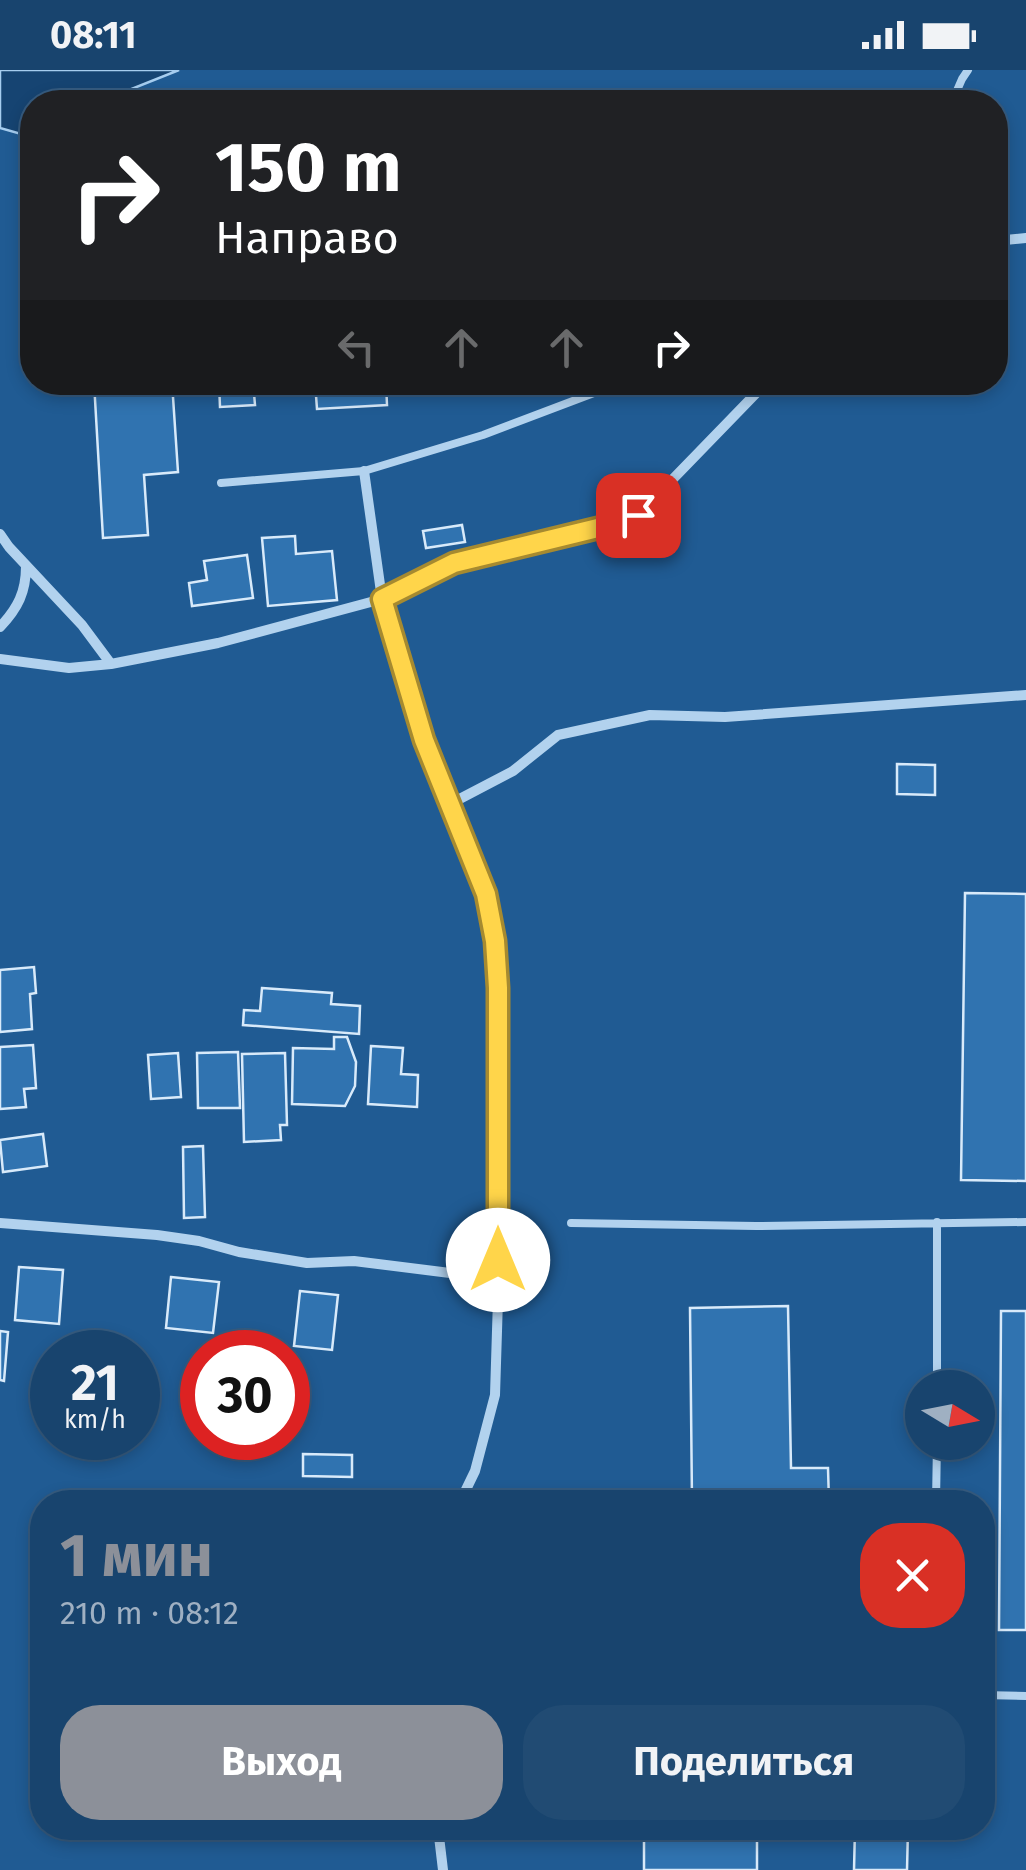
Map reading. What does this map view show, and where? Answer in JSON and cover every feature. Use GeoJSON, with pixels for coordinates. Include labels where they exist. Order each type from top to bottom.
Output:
{"type":"FeatureCollection","features":[{"type":"Feature","properties":{"kind":"street"},"geometry":{"type":"LineString","coordinates":[[0,659],[70,668],[218,643],[382,599],[454,563],[638,515],[754,395]]}},
{"type":"Feature","properties":{"kind":"street"},"geometry":{"type":"LineString","coordinates":[[364,471],[382,599],[424,740],[486,894],[495,941],[495,1395],[476,1471],[466,1490]]}},
{"type":"Feature","properties":{"kind":"street"},"geometry":{"type":"LineString","coordinates":[[0,534],[82,626],[110,664]]}},
{"type":"Feature","properties":{"kind":"street"},"geometry":{"type":"LineString","coordinates":[[0,627],[20,604],[26,566]]}},
{"type":"Feature","properties":{"kind":"street"},"geometry":{"type":"LineString","coordinates":[[450,804],[513,771],[558,735],[650,715],[725,717],[1026,695]]}},
{"type":"Feature","properties":{"kind":"street"},"geometry":{"type":"LineString","coordinates":[[0,1223],[171,1237],[307,1263],[354,1262],[450,1272],[479,1283],[498,1299]]}},
{"type":"Feature","properties":{"kind":"street"},"geometry":{"type":"LineString","coordinates":[[439,1840],[443,1870]]}},
{"type":"Feature","properties":{"kind":"lane"},"geometry":{"type":"LineString","coordinates":[[221,483],[364,471],[482,435],[588,395]]}},
{"type":"Feature","properties":{"kind":"lane"},"geometry":{"type":"LineString","coordinates":[[937,1370],[938,1222]]}},
{"type":"Feature","properties":{"kind":"lane"},"geometry":{"type":"LineString","coordinates":[[571,1223],[756,1226],[1026,1222]]}},
{"type":"Feature","properties":{"kind":"lane"},"geometry":{"type":"LineString","coordinates":[[936,1460],[936,1490]]}},
{"type":"Feature","properties":{"kind":"lane"},"geometry":{"type":"LineString","coordinates":[[995,1695],[1026,1696]]}},
{"type":"Feature","properties":{"kind":"water"},"geometry":{"type":"Polygon","coordinates":[[[0,70],[179,70],[129,90],[20,90],[20,134],[0,128],[0,70]]]}},
{"type":"Feature","properties":{"kind":"building"},"geometry":{"type":"Polygon","coordinates":[[[95,395],[173,395],[178,472],[144,475],[148,535],[103,538],[95,395]]]}},
{"type":"Feature","properties":{"kind":"building"},"geometry":{"type":"Polygon","coordinates":[[[220,395],[254,395],[255,405],[220,407],[220,395]]]}},
{"type":"Feature","properties":{"kind":"building"},"geometry":{"type":"Polygon","coordinates":[[[316,395],[387,395],[387,405],[317,409],[316,395]]]}},
{"type":"Feature","properties":{"kind":"building"},"geometry":{"type":"Polygon","coordinates":[[[462,525],[465,542],[426,548],[423,531],[462,525]]]}},
{"type":"Feature","properties":{"kind":"building"},"geometry":{"type":"Polygon","coordinates":[[[295,536],[296,554],[332,551],[337,600],[268,606],[262,538],[295,536]]]}},
{"type":"Feature","properties":{"kind":"building"},"geometry":{"type":"Polygon","coordinates":[[[247,555],[253,598],[192,606],[189,583],[207,580],[204,561],[247,555]]]}},
{"type":"Feature","properties":{"kind":"building"},"geometry":{"type":"Polygon","coordinates":[[[897,764],[935,765],[935,795],[897,794],[897,764]]]}},
{"type":"Feature","properties":{"kind":"building"},"geometry":{"type":"Polygon","coordinates":[[[965,893],[1026,894],[1026,1181],[961,1180],[965,893]]]}},
{"type":"Feature","properties":{"kind":"building"},"geometry":{"type":"Polygon","coordinates":[[[34,967],[36,993],[30,994],[32,1029],[0,1032],[0,970],[34,967]]]}},
{"type":"Feature","properties":{"kind":"building"},"geometry":{"type":"Polygon","coordinates":[[[262,988],[332,993],[331,1004],[360,1006],[359,1034],[243,1025],[244,1010],[260,1011],[262,988]]]}},
{"type":"Feature","properties":{"kind":"building"},"geometry":{"type":"Polygon","coordinates":[[[334,1037],[347,1037],[356,1062],[355,1086],[345,1106],[292,1104],[293,1048],[334,1049],[334,1037]]]}},
{"type":"Feature","properties":{"kind":"building"},"geometry":{"type":"Polygon","coordinates":[[[33,1045],[36,1088],[24,1089],[26,1107],[0,1109],[0,1047],[33,1045]]]}},
{"type":"Feature","properties":{"kind":"building"},"geometry":{"type":"Polygon","coordinates":[[[371,1046],[403,1048],[401,1074],[418,1075],[417,1107],[368,1104],[371,1046]]]}},
{"type":"Feature","properties":{"kind":"building"},"geometry":{"type":"Polygon","coordinates":[[[238,1052],[240,1108],[198,1108],[197,1053],[238,1052]]]}},
{"type":"Feature","properties":{"kind":"building"},"geometry":{"type":"Polygon","coordinates":[[[178,1053],[181,1097],[151,1099],[148,1055],[178,1053]]]}},
{"type":"Feature","properties":{"kind":"building"},"geometry":{"type":"Polygon","coordinates":[[[285,1053],[287,1125],[280,1125],[281,1140],[244,1142],[242,1054],[285,1053]]]}},
{"type":"Feature","properties":{"kind":"building"},"geometry":{"type":"Polygon","coordinates":[[[43,1134],[47,1166],[3,1172],[0,1140],[43,1134]]]}},
{"type":"Feature","properties":{"kind":"building"},"geometry":{"type":"Polygon","coordinates":[[[203,1146],[205,1217],[184,1218],[183,1147],[203,1146]]]}},
{"type":"Feature","properties":{"kind":"building"},"geometry":{"type":"Polygon","coordinates":[[[19,1267],[63,1270],[59,1324],[15,1320],[19,1267]]]}},
{"type":"Feature","properties":{"kind":"building"},"geometry":{"type":"Polygon","coordinates":[[[171,1277],[219,1282],[213,1330],[166,1328],[171,1277]]]}},
{"type":"Feature","properties":{"kind":"building"},"geometry":{"type":"Polygon","coordinates":[[[300,1291],[338,1295],[332,1350],[310,1348],[310,1330],[296,1330],[300,1291]]]}},
{"type":"Feature","properties":{"kind":"building"},"geometry":{"type":"Polygon","coordinates":[[[788,1306],[791,1468],[828,1468],[829,1490],[692,1490],[690,1308],[788,1306]]]}},
{"type":"Feature","properties":{"kind":"building"},"geometry":{"type":"Polygon","coordinates":[[[1001,1311],[1026,1311],[1026,1630],[999,1630],[1001,1311]]]}},
{"type":"Feature","properties":{"kind":"building"},"geometry":{"type":"Polygon","coordinates":[[[0,1331],[8,1332],[4,1381],[0,1380],[0,1331]]]}},
{"type":"Feature","properties":{"kind":"building"},"geometry":{"type":"Polygon","coordinates":[[[310,1454],[352,1455],[352,1477],[303,1476],[303,1460],[310,1460],[310,1454]]]}},
{"type":"Feature","properties":{"kind":"building"},"geometry":{"type":"Polygon","coordinates":[[[644,1840],[757,1840],[757,1870],[644,1870],[644,1840]]]}},
{"type":"Feature","properties":{"kind":"building"},"geometry":{"type":"Polygon","coordinates":[[[855,1840],[908,1840],[907,1870],[854,1870],[855,1840]]]}},
{"type":"Feature","properties":{"kind":"route"},"geometry":{"type":"LineString","coordinates":[[498,1260],[495,941],[486,894],[424,740],[382,599],[454,563],[638,515]]}}]}
